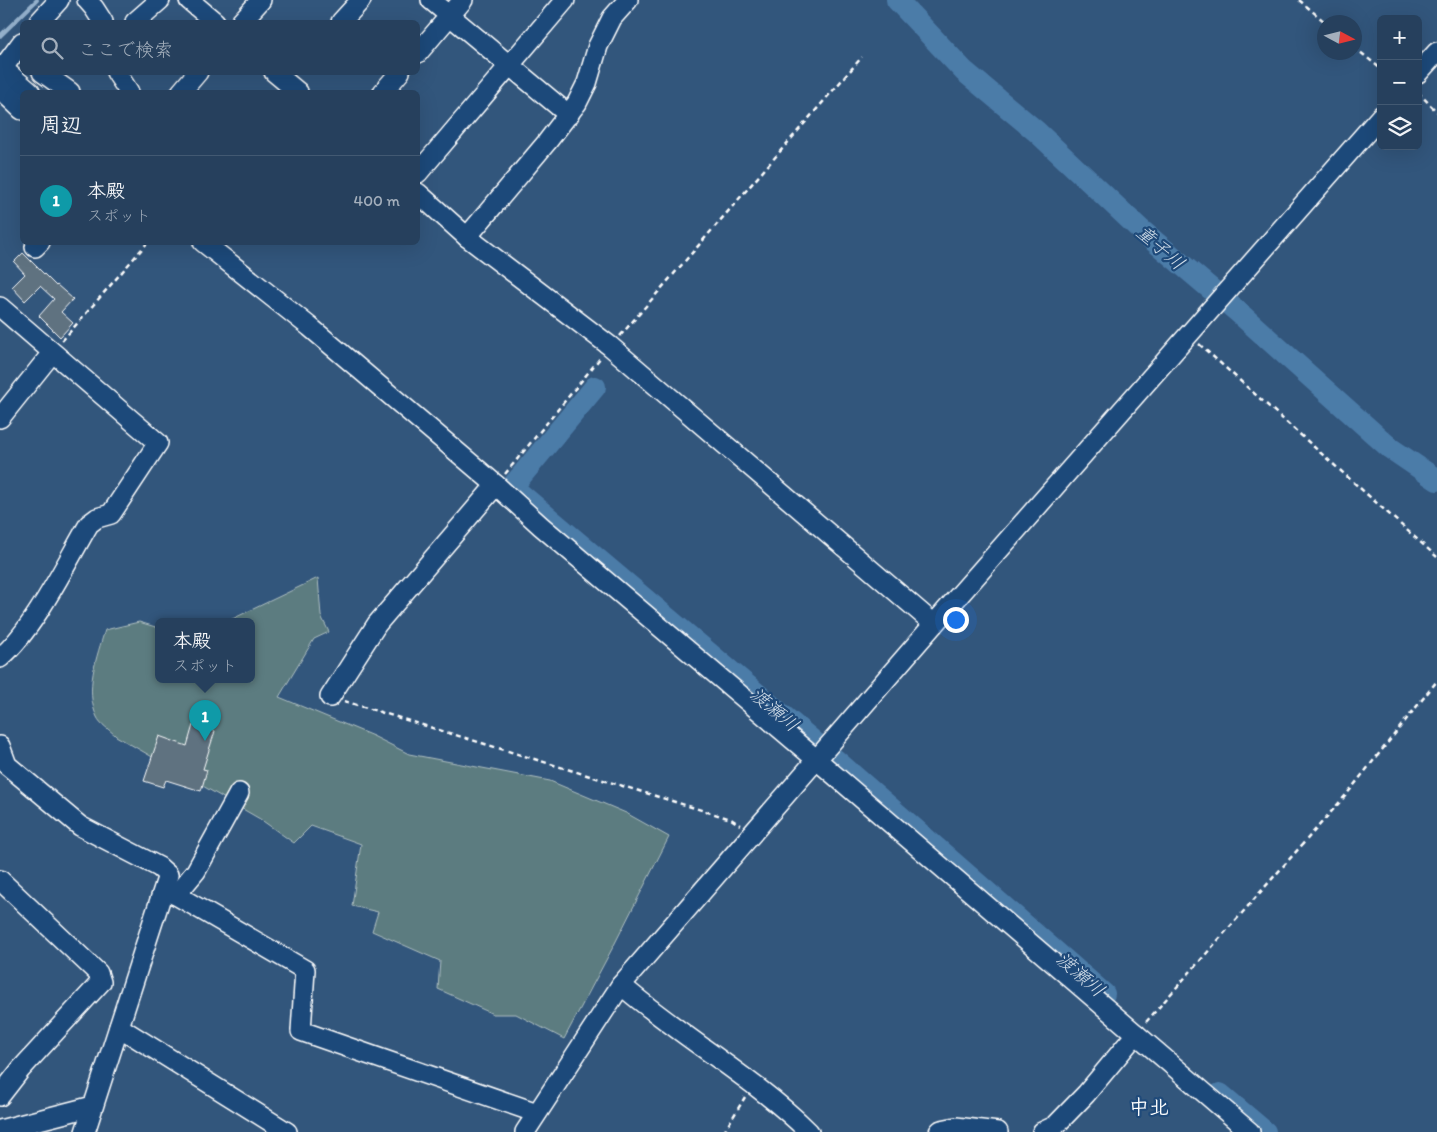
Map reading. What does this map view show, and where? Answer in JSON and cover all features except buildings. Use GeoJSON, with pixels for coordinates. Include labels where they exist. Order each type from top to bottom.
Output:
{"type":"FeatureCollection","features":[{"type":"Feature","properties":{"kind":"street"},"geometry":{"type":"LineString","coordinates":[[41,20],[59,0]]}},
{"type":"Feature","properties":{"kind":"street"},"geometry":{"type":"LineString","coordinates":[[87,0],[102,20]]}},
{"type":"Feature","properties":{"kind":"street"},"geometry":{"type":"LineString","coordinates":[[138,20],[160,0]]}},
{"type":"Feature","properties":{"kind":"street"},"geometry":{"type":"LineString","coordinates":[[189,0],[213,20]]}},
{"type":"Feature","properties":{"kind":"street"},"geometry":{"type":"LineString","coordinates":[[243,20],[260,0]]}},
{"type":"Feature","properties":{"kind":"street"},"geometry":{"type":"LineString","coordinates":[[343,20],[361,0]]}},
{"type":"Feature","properties":{"kind":"street"},"geometry":{"type":"LineString","coordinates":[[431,0],[569,116]]}},
{"type":"Feature","properties":{"kind":"street"},"geometry":{"type":"LineString","coordinates":[[420,51],[463,0]]}},
{"type":"Feature","properties":{"kind":"street"},"geometry":{"type":"LineString","coordinates":[[420,171],[565,0]]}},
{"type":"Feature","properties":{"kind":"street"},"geometry":{"type":"LineString","coordinates":[[467,237],[569,116],[577,104],[598,46],[612,18],[628,0]]}},
{"type":"Feature","properties":{"kind":"street"},"geometry":{"type":"LineString","coordinates":[[20,51],[1,68],[28,90]]}},
{"type":"Feature","properties":{"kind":"street"},"geometry":{"type":"LineString","coordinates":[[1422,69],[1436,57]]}},
{"type":"Feature","properties":{"kind":"street"},"geometry":{"type":"LineString","coordinates":[[46,75],[67,90]]}},
{"type":"Feature","properties":{"kind":"street"},"geometry":{"type":"LineString","coordinates":[[118,75],[125,90]]}},
{"type":"Feature","properties":{"kind":"street"},"geometry":{"type":"LineString","coordinates":[[183,90],[195,75]]}},
{"type":"Feature","properties":{"kind":"street"},"geometry":{"type":"LineString","coordinates":[[385,90],[397,75]]}},
{"type":"Feature","properties":{"kind":"street"},"geometry":{"type":"LineString","coordinates":[[0,89],[20,108]]}},
{"type":"Feature","properties":{"kind":"street"},"geometry":{"type":"LineString","coordinates":[[525,1132],[622,985],[934,624],[1377,121]]}},
{"type":"Feature","properties":{"kind":"street"},"geometry":{"type":"LineString","coordinates":[[420,195],[467,237],[610,346],[934,624]]}},
{"type":"Feature","properties":{"kind":"street"},"geometry":{"type":"LineString","coordinates":[[207,245],[310,327],[496,485],[541,526],[1250,1132]]}},
{"type":"Feature","properties":{"kind":"street"},"geometry":{"type":"LineString","coordinates":[[0,658],[9,650],[38,612],[88,524],[97,518],[111,514],[158,442],[2,313]]}},
{"type":"Feature","properties":{"kind":"street"},"geometry":{"type":"LineString","coordinates":[[0,418],[52,353]]}},
{"type":"Feature","properties":{"kind":"street"},"geometry":{"type":"LineString","coordinates":[[330,697],[377,624],[496,485]]}},
{"type":"Feature","properties":{"kind":"street"},"geometry":{"type":"LineString","coordinates":[[0,746],[7,765],[80,826],[159,867],[168,875],[170,893],[119,1027],[85,1132]]}},
{"type":"Feature","properties":{"kind":"street"},"geometry":{"type":"LineString","coordinates":[[170,893],[196,871],[239,793]]}},
{"type":"Feature","properties":{"kind":"street"},"geometry":{"type":"LineString","coordinates":[[0,880],[98,973],[101,982],[0,1096]]}},
{"type":"Feature","properties":{"kind":"street"},"geometry":{"type":"LineString","coordinates":[[170,893],[305,970],[300,1031],[537,1113]]}},
{"type":"Feature","properties":{"kind":"street"},"geometry":{"type":"LineString","coordinates":[[622,985],[647,1007],[787,1111],[809,1132]]}},
{"type":"Feature","properties":{"kind":"street"},"geometry":{"type":"LineString","coordinates":[[119,1027],[287,1132]]}},
{"type":"Feature","properties":{"kind":"street"},"geometry":{"type":"LineString","coordinates":[[1042,1132],[1055,1126],[1080,1100],[1136,1034]]}},
{"type":"Feature","properties":{"kind":"street"},"geometry":{"type":"LineString","coordinates":[[0,1130],[93,1106]]}},
{"type":"Feature","properties":{"kind":"street"},"geometry":{"type":"LineString","coordinates":[[940,1132],[941,1130],[956,1127],[998,1132]]}},
{"type":"Feature","properties":{"kind":"path"},"geometry":{"type":"LineString","coordinates":[[1299,0],[1317,15]]}},
{"type":"Feature","properties":{"kind":"path"},"geometry":{"type":"LineString","coordinates":[[1362,54],[1377,66]]}},
{"type":"Feature","properties":{"kind":"path"},"geometry":{"type":"LineString","coordinates":[[496,485],[610,346],[862,57]]}},
{"type":"Feature","properties":{"kind":"path"},"geometry":{"type":"LineString","coordinates":[[1422,96],[1437,112]]}},
{"type":"Feature","properties":{"kind":"path"},"geometry":{"type":"LineString","coordinates":[[52,353],[145,245]]}},
{"type":"Feature","properties":{"kind":"path"},"geometry":{"type":"LineString","coordinates":[[1188,335],[1437,558]]}},
{"type":"Feature","properties":{"kind":"path"},"geometry":{"type":"LineString","coordinates":[[1136,1034],[1346,795],[1437,681]]}},
{"type":"Feature","properties":{"kind":"path"},"geometry":{"type":"LineString","coordinates":[[330,697],[731,819],[754,834]]}},
{"type":"Feature","properties":{"kind":"path"},"geometry":{"type":"LineString","coordinates":[[724,1132],[752,1085]]}},
{"type":"Feature","properties":{"kind":"green space"},"geometry":{"type":"Polygon","coordinates":[[[318,578],[321,616],[329,632],[314,639],[279,697],[373,736],[409,754],[550,781],[626,813],[669,837],[564,1039],[516,1014],[493,1014],[438,989],[440,961],[372,931],[378,912],[352,906],[361,844],[311,826],[294,843],[260,819],[116,736],[98,720],[93,707],[92,684],[93,673],[105,630],[139,622],[155,627],[155,683],[255,683],[255,618],[234,618],[318,578]]]}},
{"type":"Feature","properties":{"kind":"waterway"},"geometry":{"type":"LineString","coordinates":[[0,36],[37,0]]}},
{"type":"Feature","properties":{"kind":"waterway","name":"童子川"},"geometry":{"type":"LineString","coordinates":[[897,0],[964,71],[1037,132],[1141,230],[1237,311],[1390,448],[1437,480]]}},
{"type":"Feature","properties":{"kind":"waterway","name":"渡瀬川"},"geometry":{"type":"LineString","coordinates":[[595,387],[512,487],[839,763],[1104,994]]}},
{"type":"Feature","properties":{"kind":"waterway","name":"渡瀬川"},"geometry":{"type":"LineString","coordinates":[[1220,1094],[1265,1132]]}},
{"type":"Feature","properties":{"kind":"place","name":"本殿"},"geometry":{"type":"Point","coordinates":[205,741]}},
{"type":"Feature","properties":{"kind":"district","name":"中北"},"geometry":{"type":"Point","coordinates":[1149,1107]}}]}
